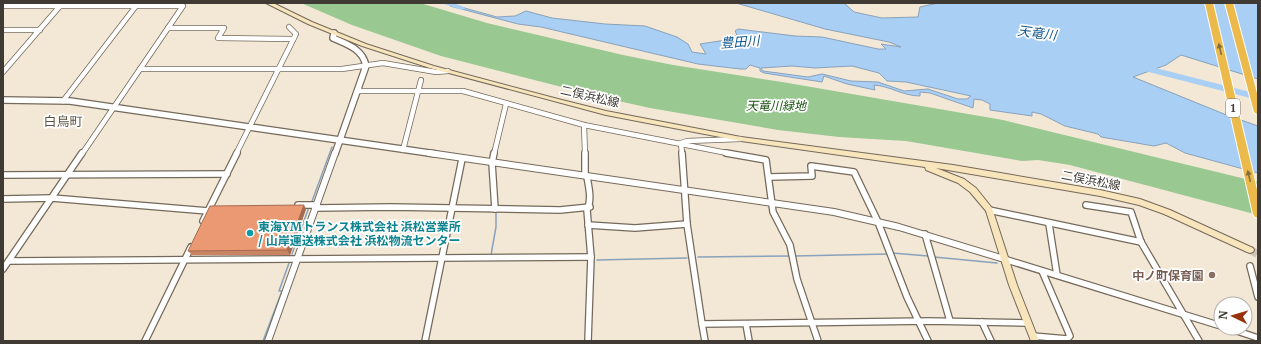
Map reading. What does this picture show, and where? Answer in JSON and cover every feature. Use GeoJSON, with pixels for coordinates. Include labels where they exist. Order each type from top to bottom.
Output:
{"type":"FeatureCollection","features":[{"type":"Feature","properties":{"kind":"highway","name":"1"},"geometry":{"type":"LineString","coordinates":[[1209,3],[1258,214]]}},
{"type":"Feature","properties":{"kind":"highway","name":"1"},"geometry":{"type":"LineString","coordinates":[[1229,3],[1258,112]]}},
{"type":"Feature","properties":{"kind":"main road","name":"二俣浜松線"},"geometry":{"type":"LineString","coordinates":[[269,3],[334,33],[398,56],[448,71],[606,113],[741,139],[953,168],[1094,192],[1140,202],[1167,212],[1250,250]]}},
{"type":"Feature","properties":{"kind":"main road","name":"二俣浜松線"},"geometry":{"type":"LineString","coordinates":[[918,164],[960,181],[973,190],[989,210],[1004,259],[1034,338]]}},
{"type":"Feature","properties":{"kind":"street"},"geometry":{"type":"LineString","coordinates":[[3,72],[60,6]]}},
{"type":"Feature","properties":{"kind":"street"},"geometry":{"type":"LineString","coordinates":[[63,101],[136,6]]}},
{"type":"Feature","properties":{"kind":"street"},"geometry":{"type":"LineString","coordinates":[[3,7],[183,6],[3,269]]}},
{"type":"Feature","properties":{"kind":"street"},"geometry":{"type":"LineString","coordinates":[[200,228],[296,34],[289,27]]}},
{"type":"Feature","properties":{"kind":"street"},"geometry":{"type":"LineString","coordinates":[[168,28],[224,28],[218,38],[293,39]]}},
{"type":"Feature","properties":{"kind":"street"},"geometry":{"type":"LineString","coordinates":[[3,30],[40,30]]}},
{"type":"Feature","properties":{"kind":"street"},"geometry":{"type":"LineString","coordinates":[[268,341],[297,259],[313,206],[340,140],[366,66],[366,59],[360,52],[333,38],[332,36],[334,33]]}},
{"type":"Feature","properties":{"kind":"street"},"geometry":{"type":"LineString","coordinates":[[140,69],[355,68],[394,64],[436,72],[448,71]]}},
{"type":"Feature","properties":{"kind":"street"},"geometry":{"type":"LineString","coordinates":[[403,150],[421,80]]}},
{"type":"Feature","properties":{"kind":"street"},"geometry":{"type":"LineString","coordinates":[[358,91],[463,91],[584,125],[681,145],[766,160],[773,212],[790,245],[796,279],[818,341]]}},
{"type":"Feature","properties":{"kind":"street"},"geometry":{"type":"LineString","coordinates":[[3,100],[63,101],[340,140],[674,191],[684,191],[834,212],[877,221],[925,234],[1213,324]]}},
{"type":"Feature","properties":{"kind":"street"},"geometry":{"type":"LineString","coordinates":[[496,209],[492,163],[506,104]]}},
{"type":"Feature","properties":{"kind":"street"},"geometry":{"type":"LineString","coordinates":[[584,125],[585,175],[587,177],[590,207],[588,210],[588,225],[591,257],[588,341]]}},
{"type":"Feature","properties":{"kind":"street"},"geometry":{"type":"LineString","coordinates":[[681,145],[681,143],[686,141],[741,139]]}},
{"type":"Feature","properties":{"kind":"street"},"geometry":{"type":"LineString","coordinates":[[681,145],[687,224],[705,341]]}},
{"type":"Feature","properties":{"kind":"street"},"geometry":{"type":"LineString","coordinates":[[425,341],[462,159]]}},
{"type":"Feature","properties":{"kind":"street"},"geometry":{"type":"LineString","coordinates":[[769,177],[812,176],[811,166],[854,172],[860,190],[877,221],[917,321],[928,341]]}},
{"type":"Feature","properties":{"kind":"street"},"geometry":{"type":"LineString","coordinates":[[3,175],[227,174]]}},
{"type":"Feature","properties":{"kind":"street"},"geometry":{"type":"LineString","coordinates":[[3,199],[52,198],[209,209],[218,207]]}},
{"type":"Feature","properties":{"kind":"street"},"geometry":{"type":"LineString","coordinates":[[1086,205],[1131,212],[1141,242],[1199,341]]}},
{"type":"Feature","properties":{"kind":"street"},"geometry":{"type":"LineString","coordinates":[[294,206],[560,210],[590,207]]}},
{"type":"Feature","properties":{"kind":"street"},"geometry":{"type":"LineString","coordinates":[[989,210],[1141,242]]}},
{"type":"Feature","properties":{"kind":"street"},"geometry":{"type":"LineString","coordinates":[[588,225],[635,228],[687,224]]}},
{"type":"Feature","properties":{"kind":"street"},"geometry":{"type":"LineString","coordinates":[[1050,224],[1057,275]]}},
{"type":"Feature","properties":{"kind":"street"},"geometry":{"type":"LineString","coordinates":[[925,234],[950,321]]}},
{"type":"Feature","properties":{"kind":"street"},"geometry":{"type":"LineString","coordinates":[[145,341],[194,240]]}},
{"type":"Feature","properties":{"kind":"street"},"geometry":{"type":"LineString","coordinates":[[9,260],[591,257]]}},
{"type":"Feature","properties":{"kind":"street"},"geometry":{"type":"LineString","coordinates":[[1250,266],[1258,298]]}},
{"type":"Feature","properties":{"kind":"street"},"geometry":{"type":"LineString","coordinates":[[1034,338],[1067,339],[1070,336],[1042,271]]}},
{"type":"Feature","properties":{"kind":"street"},"geometry":{"type":"LineString","coordinates":[[702,324],[917,321],[1028,323]]}},
{"type":"Feature","properties":{"kind":"street"},"geometry":{"type":"LineString","coordinates":[[982,322],[992,341]]}},
{"type":"Feature","properties":{"kind":"street"},"geometry":{"type":"LineString","coordinates":[[746,324],[749,341]]}},
{"type":"Feature","properties":{"kind":"green space","name":"天竜川緑地"},"geometry":{"type":"Polygon","coordinates":[[[301,3],[420,3],[487,23],[623,55],[673,65],[1003,120],[1258,182],[1258,215],[1070,165],[1038,160],[1022,161],[906,141],[839,137],[778,130],[650,108],[441,56],[352,25],[301,3]]]}},
{"type":"Feature","properties":{"kind":"water"},"geometry":{"type":"Polygon","coordinates":[[[736,3],[844,3],[854,12],[882,18],[918,17],[920,7],[938,3],[1258,3],[1258,79],[1181,55],[1166,65],[1133,77],[1224,114],[1258,126],[1258,173],[1185,153],[1166,143],[1154,146],[1101,137],[1098,134],[1065,126],[1041,114],[1032,112],[1032,116],[990,110],[990,104],[982,100],[974,99],[973,108],[930,93],[920,92],[920,96],[914,96],[886,87],[874,85],[875,90],[847,84],[824,76],[822,82],[764,73],[760,71],[760,68],[750,65],[746,69],[740,69],[698,64],[541,27],[518,24],[450,6],[450,4],[497,17],[515,16],[526,11],[552,18],[605,24],[645,26],[677,37],[688,44],[692,52],[706,54],[700,44],[726,40],[737,35],[735,31],[738,29],[795,36],[822,37],[878,49],[886,49],[881,44],[901,47],[889,42],[825,29],[736,3]],[[792,66],[761,68],[763,71],[808,77],[822,74],[851,81],[878,82],[904,91],[928,89],[958,99],[967,99],[971,96],[906,82],[887,81],[879,73],[852,66],[815,68],[792,66]]]}},
{"type":"Feature","properties":{"kind":"building","name":"東海YMトランス株式会社 浜松営業所 / 山岸運送株式会社 浜松物流センター"},"geometry":{"type":"Polygon","coordinates":[[[304,205],[287,250],[188,251],[210,206],[304,205]]]}},
{"type":"Feature","properties":{"kind":"waterway","name":"豊田川"},"geometry":{"type":"LineString","coordinates":[[445,3],[462,8]]}},
{"type":"Feature","properties":{"kind":"waterway","name":"天竜川"},"geometry":{"type":"LineString","coordinates":[[1140,67],[1258,97]]}},
{"type":"Feature","properties":{"kind":"waterway"},"geometry":{"type":"LineString","coordinates":[[311,204],[332,147]]}},
{"type":"Feature","properties":{"kind":"waterway"},"geometry":{"type":"LineString","coordinates":[[292,254],[309,207]]}},
{"type":"Feature","properties":{"kind":"waterway"},"geometry":{"type":"LineString","coordinates":[[491,255],[496,227],[496,212]]}},
{"type":"Feature","properties":{"kind":"waterway"},"geometry":{"type":"LineString","coordinates":[[892,253],[928,256]]}},
{"type":"Feature","properties":{"kind":"waterway"},"geometry":{"type":"LineString","coordinates":[[794,256],[889,254]]}},
{"type":"Feature","properties":{"kind":"waterway"},"geometry":{"type":"LineString","coordinates":[[698,257],[791,256]]}},
{"type":"Feature","properties":{"kind":"waterway"},"geometry":{"type":"LineString","coordinates":[[934,257],[997,263]]}},
{"type":"Feature","properties":{"kind":"waterway"},"geometry":{"type":"LineString","coordinates":[[597,260],[687,258]]}},
{"type":"Feature","properties":{"kind":"waterway"},"geometry":{"type":"LineString","coordinates":[[263,341],[282,291],[279,291],[289,263]]}},
{"type":"Feature","properties":{"kind":"tunnel"},"geometry":{"type":"LineString","coordinates":[[1250,250],[1258,254]]}},
{"type":"Feature","properties":{"kind":"place","name":"東海YMトランス株式会社 浜松営業所 / 山岸運送株式会社 浜松物流センター"},"geometry":{"type":"Point","coordinates":[250,233]}},
{"type":"Feature","properties":{"kind":"place","name":"中ノ町保育園"},"geometry":{"type":"Point","coordinates":[1212,275]}},
{"type":"Feature","properties":{"kind":"district","name":"白鳥町"},"geometry":{"type":"Point","coordinates":[63,121]}}]}
